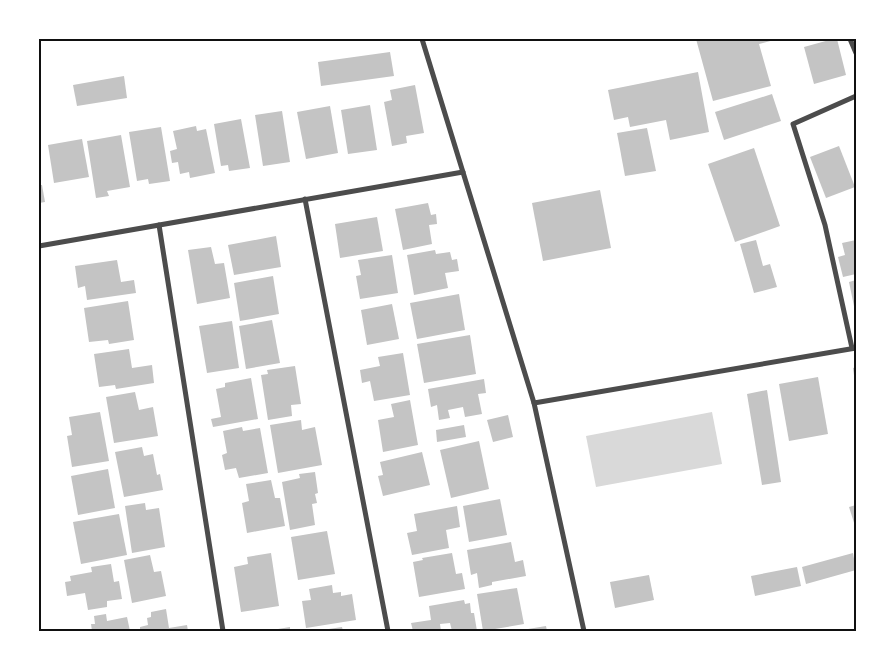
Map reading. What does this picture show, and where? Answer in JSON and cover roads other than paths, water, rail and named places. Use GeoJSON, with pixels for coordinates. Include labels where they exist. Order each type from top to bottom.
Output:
{"type":"FeatureCollection","features":[{"type":"Feature","properties":{"kind":"street"},"geometry":{"type":"LineString","coordinates":[[422,39],[534,403],[584,631]]}},
{"type":"Feature","properties":{"kind":"street"},"geometry":{"type":"LineString","coordinates":[[850,39],[856,53]]}},
{"type":"Feature","properties":{"kind":"street"},"geometry":{"type":"LineString","coordinates":[[534,403],[854,348],[825,225],[793,124],[856,96]]}},
{"type":"Feature","properties":{"kind":"street"},"geometry":{"type":"LineString","coordinates":[[39,246],[463,172]]}},
{"type":"Feature","properties":{"kind":"street"},"geometry":{"type":"LineString","coordinates":[[305,200],[388,631]]}},
{"type":"Feature","properties":{"kind":"street"},"geometry":{"type":"LineString","coordinates":[[159,225],[223,631]]}}]}
